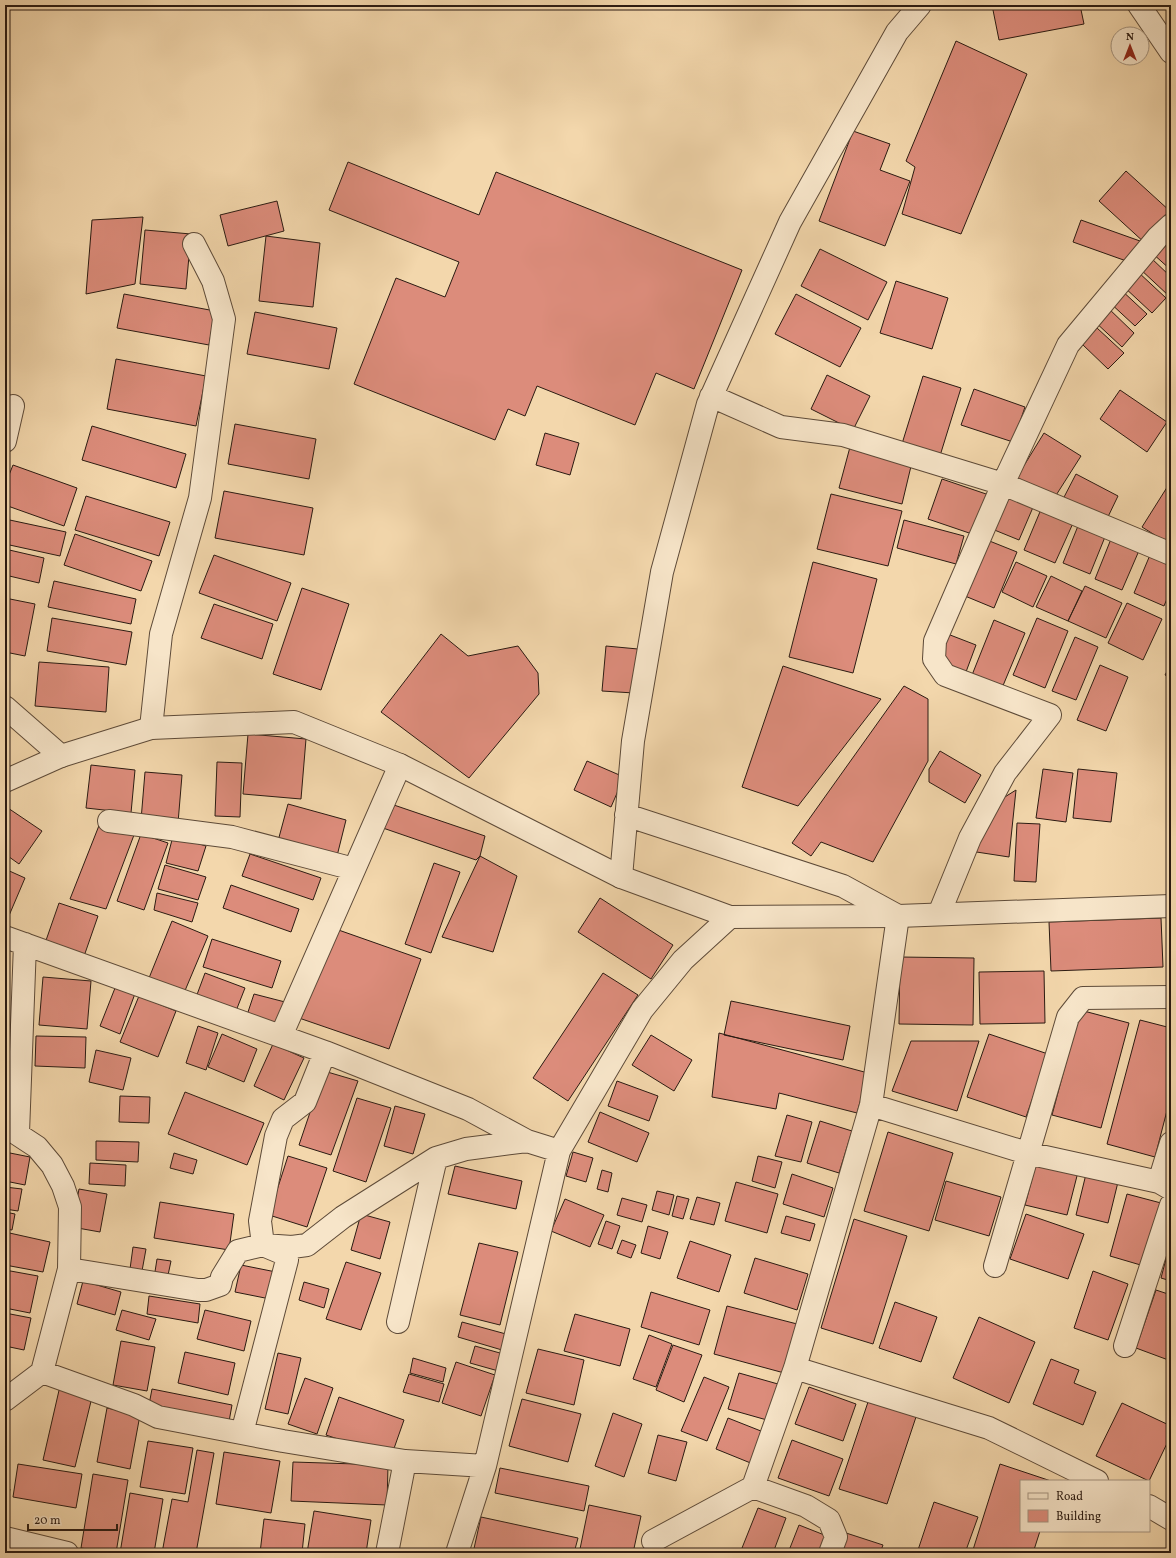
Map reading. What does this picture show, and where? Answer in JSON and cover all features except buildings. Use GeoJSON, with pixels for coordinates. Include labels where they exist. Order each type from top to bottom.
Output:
{"type":"FeatureCollection","features":[{"type":"Feature","properties":{"kind":"street"},"geometry":{"type":"LineString","coordinates":[[621,877],[633,741],[662,572],[711,396],[790,222],[897,32],[920,5]]}},
{"type":"Feature","properties":{"kind":"street"},"geometry":{"type":"LineString","coordinates":[[1139,5],[1171,52]]}},
{"type":"Feature","properties":{"kind":"street"},"geometry":{"type":"LineString","coordinates":[[939,914],[970,838],[1005,773],[1050,715],[945,675],[934,659],[935,641],[1003,484],[1068,345],[1158,237],[1171,225]]}},
{"type":"Feature","properties":{"kind":"street"},"geometry":{"type":"LineString","coordinates":[[151,728],[161,634],[200,498],[224,319],[213,282],[194,244]]}},
{"type":"Feature","properties":{"kind":"street"},"geometry":{"type":"LineString","coordinates":[[711,396],[781,427],[843,435],[1003,484],[1171,554]]}},
{"type":"Feature","properties":{"kind":"street"},"geometry":{"type":"LineString","coordinates":[[5,441],[13,406]]}},
{"type":"Feature","properties":{"kind":"street"},"geometry":{"type":"LineString","coordinates":[[5,707],[61,756]]}},
{"type":"Feature","properties":{"kind":"street"},"geometry":{"type":"LineString","coordinates":[[5,781],[61,756],[151,728],[294,722],[400,765],[621,877],[730,917],[898,916],[1171,906]]}},
{"type":"Feature","properties":{"kind":"street"},"geometry":{"type":"LineString","coordinates":[[281,1036],[400,765]]}},
{"type":"Feature","properties":{"kind":"street"},"geometry":{"type":"LineString","coordinates":[[626,815],[843,886],[898,916]]}},
{"type":"Feature","properties":{"kind":"street"},"geometry":{"type":"LineString","coordinates":[[109,821],[232,837],[354,869]]}},
{"type":"Feature","properties":{"kind":"street"},"geometry":{"type":"LineString","coordinates":[[653,1541],[753,1487],[795,1368],[871,1105],[898,916]]}},
{"type":"Feature","properties":{"kind":"street"},"geometry":{"type":"LineString","coordinates":[[457,1553],[484,1466],[560,1151],[642,1010],[683,960],[730,917]]}},
{"type":"Feature","properties":{"kind":"street"},"geometry":{"type":"LineString","coordinates":[[5,1400],[42,1372],[69,1268],[70,1207],[63,1186],[52,1165],[37,1147],[12,1129],[15,941],[325,1052],[468,1109],[527,1141],[560,1151]]}},
{"type":"Feature","properties":{"kind":"street"},"geometry":{"type":"LineString","coordinates":[[995,1266],[1068,1017],[1083,998],[1171,996]]}},
{"type":"Feature","properties":{"kind":"street"},"geometry":{"type":"LineString","coordinates":[[264,1245],[260,1221],[276,1136],[283,1119],[305,1102],[325,1052]]}},
{"type":"Feature","properties":{"kind":"street"},"geometry":{"type":"LineString","coordinates":[[871,1105],[1027,1153],[1165,1185],[1171,1143]]}},
{"type":"Feature","properties":{"kind":"street"},"geometry":{"type":"LineString","coordinates":[[69,1268],[206,1290],[220,1285],[222,1277],[238,1251],[264,1245],[292,1247],[307,1245],[343,1217],[436,1158],[466,1149],[527,1141]]}},
{"type":"Feature","properties":{"kind":"street"},"geometry":{"type":"LineString","coordinates":[[398,1322],[436,1158]]}},
{"type":"Feature","properties":{"kind":"street"},"geometry":{"type":"LineString","coordinates":[[1124,1346],[1171,1205]]}},
{"type":"Feature","properties":{"kind":"street"},"geometry":{"type":"LineString","coordinates":[[242,1432],[287,1260],[282,1253],[264,1245]]}},
{"type":"Feature","properties":{"kind":"street"},"geometry":{"type":"LineString","coordinates":[[795,1368],[989,1428],[1095,1480]]}},
{"type":"Feature","properties":{"kind":"street"},"geometry":{"type":"LineString","coordinates":[[42,1372],[134,1405],[158,1417],[405,1461],[484,1466]]}},
{"type":"Feature","properties":{"kind":"street"},"geometry":{"type":"LineString","coordinates":[[387,1553],[405,1461]]}},
{"type":"Feature","properties":{"kind":"street"},"geometry":{"type":"LineString","coordinates":[[753,1487],[806,1506],[829,1520],[836,1537],[830,1553]]}},
{"type":"Feature","properties":{"kind":"street"},"geometry":{"type":"LineString","coordinates":[[1150,1507],[1171,1520]]}},
{"type":"Feature","properties":{"kind":"street"},"geometry":{"type":"LineString","coordinates":[[5,1538],[67,1553]]}}]}
